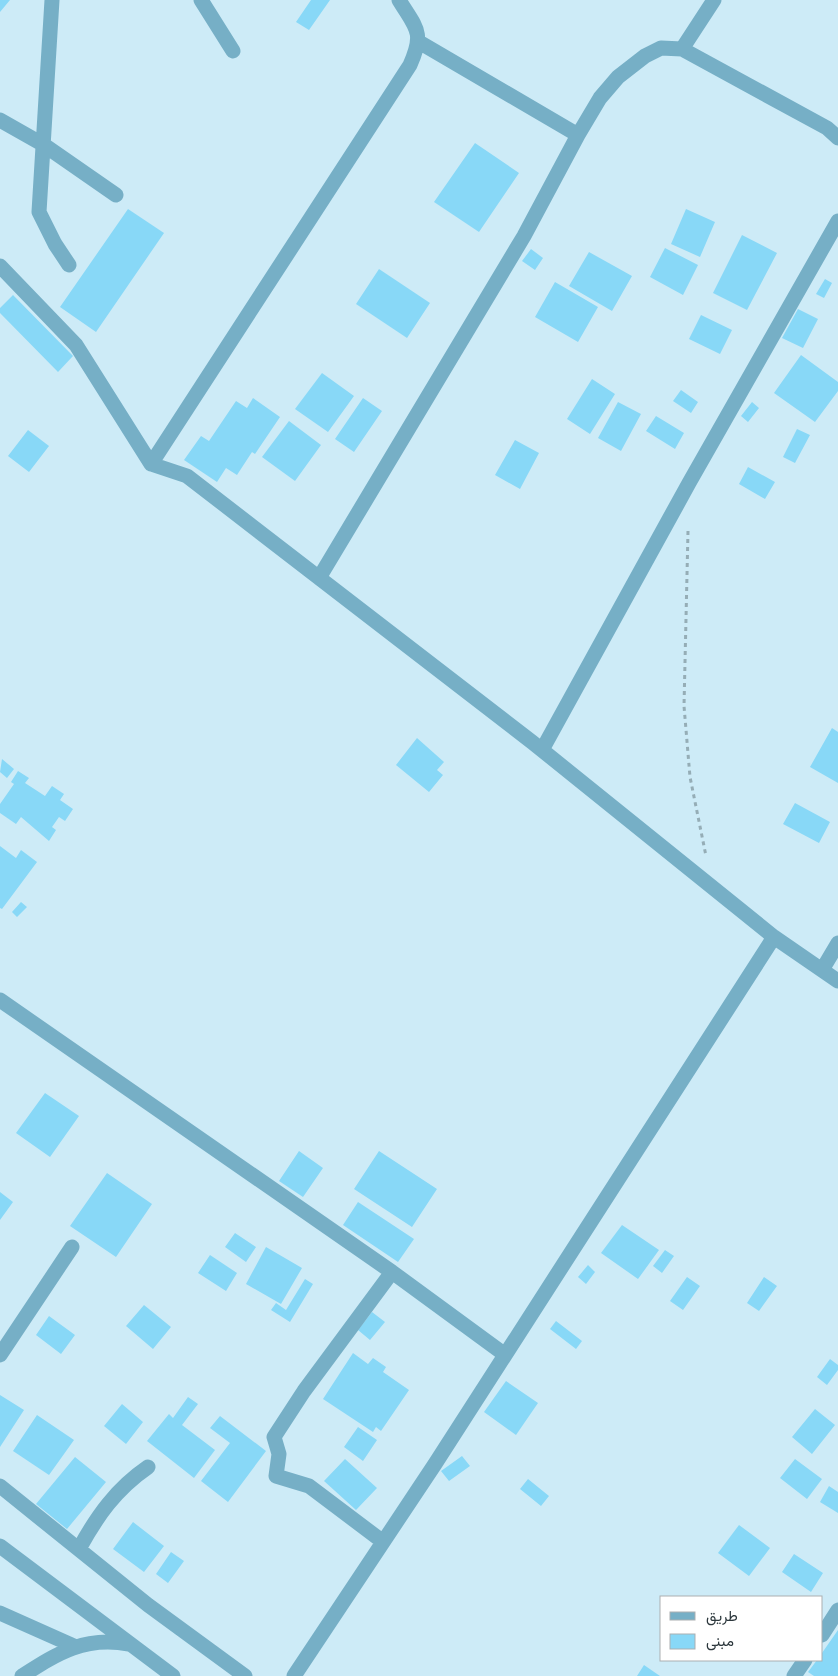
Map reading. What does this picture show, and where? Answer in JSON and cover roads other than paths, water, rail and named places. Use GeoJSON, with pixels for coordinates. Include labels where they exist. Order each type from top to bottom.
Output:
{"type":"FeatureCollection","features":[{"type":"Feature","properties":{"kind":"street"},"geometry":{"type":"LineString","coordinates":[[52,0],[39,212],[55,244],[69,265]]}},
{"type":"Feature","properties":{"kind":"street"},"geometry":{"type":"LineString","coordinates":[[201,0],[233,51]]}},
{"type":"Feature","properties":{"kind":"street"},"geometry":{"type":"LineString","coordinates":[[151,464],[410,65],[419,42],[418,31],[399,0]]}},
{"type":"Feature","properties":{"kind":"street"},"geometry":{"type":"LineString","coordinates":[[682,49],[714,0]]}},
{"type":"Feature","properties":{"kind":"street"},"geometry":{"type":"LineString","coordinates":[[419,42],[578,135]]}},
{"type":"Feature","properties":{"kind":"street"},"geometry":{"type":"LineString","coordinates":[[320,578],[524,236],[600,98],[618,77],[645,56],[661,48],[682,49],[827,128],[838,138]]}},
{"type":"Feature","properties":{"kind":"street"},"geometry":{"type":"LineString","coordinates":[[0,120],[44,145],[116,195]]}},
{"type":"Feature","properties":{"kind":"street"},"geometry":{"type":"LineString","coordinates":[[542,750],[689,483],[838,221]]}},
{"type":"Feature","properties":{"kind":"street"},"geometry":{"type":"LineString","coordinates":[[0,266],[76,345],[151,464],[187,476],[542,750],[774,937],[838,981]]}},
{"type":"Feature","properties":{"kind":"street"},"geometry":{"type":"LineString","coordinates":[[294,1676],[435,1464],[774,937]]}},
{"type":"Feature","properties":{"kind":"street"},"geometry":{"type":"LineString","coordinates":[[822,970],[838,943]]}},
{"type":"Feature","properties":{"kind":"street"},"geometry":{"type":"LineString","coordinates":[[0,1000],[392,1272],[504,1354]]}},
{"type":"Feature","properties":{"kind":"street"},"geometry":{"type":"LineString","coordinates":[[0,1355],[72,1247]]}},
{"type":"Feature","properties":{"kind":"street"},"geometry":{"type":"LineString","coordinates":[[382,1541],[309,1486],[276,1476],[279,1454],[274,1437],[304,1391],[392,1272]]}},
{"type":"Feature","properties":{"kind":"street"},"geometry":{"type":"LineString","coordinates":[[79,1549],[99,1515],[124,1484],[148,1467]]}},
{"type":"Feature","properties":{"kind":"street"},"geometry":{"type":"LineString","coordinates":[[0,1486],[148,1605],[245,1676]]}},
{"type":"Feature","properties":{"kind":"street"},"geometry":{"type":"LineString","coordinates":[[0,1546],[173,1676]]}},
{"type":"Feature","properties":{"kind":"street"},"geometry":{"type":"LineString","coordinates":[[823,1633],[838,1610]]}},
{"type":"Feature","properties":{"kind":"street"},"geometry":{"type":"LineString","coordinates":[[0,1613],[74,1646]]}},
{"type":"Feature","properties":{"kind":"street"},"geometry":{"type":"LineString","coordinates":[[22,1676],[57,1653],[74,1646],[111,1641],[131,1644]]}},
{"type":"Feature","properties":{"kind":"street"},"geometry":{"type":"LineString","coordinates":[[794,1676],[804,1661]]}}]}
